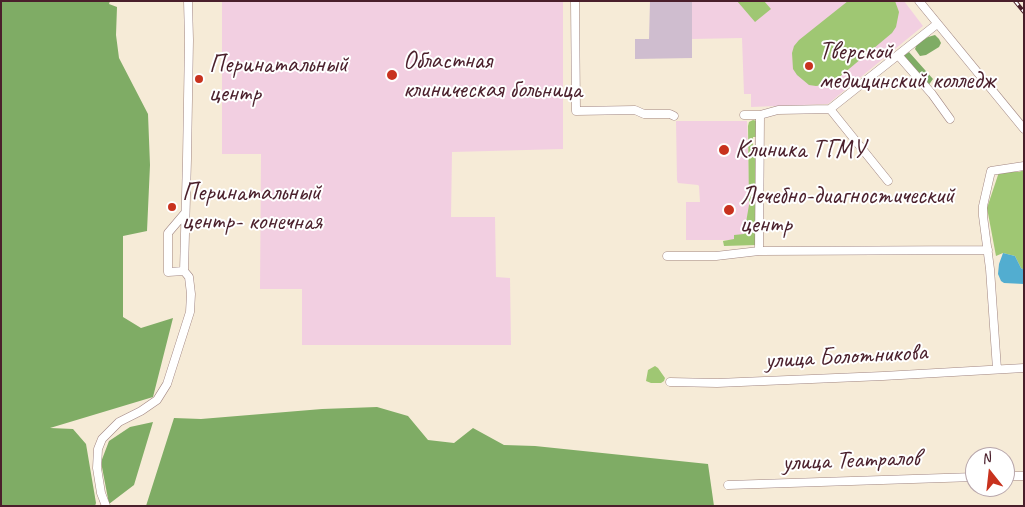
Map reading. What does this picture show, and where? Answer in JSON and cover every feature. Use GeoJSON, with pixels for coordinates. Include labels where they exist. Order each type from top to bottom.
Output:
{"type":"FeatureCollection","features":[{"type":"Feature","properties":{"kind":"street"},"geometry":{"type":"LineString","coordinates":[[106,506],[97,468],[98,449],[106,434],[119,422],[141,411],[157,400],[167,384],[190,312],[191,294],[189,277],[184,271],[188,1]]}},
{"type":"Feature","properties":{"kind":"street"},"geometry":{"type":"LineString","coordinates":[[575,1],[576,111],[635,110],[644,114],[670,114],[674,116]]}},
{"type":"Feature","properties":{"kind":"street"},"geometry":{"type":"LineString","coordinates":[[919,1],[1024,129]]}},
{"type":"Feature","properties":{"kind":"street"},"geometry":{"type":"LineString","coordinates":[[744,115],[760,115],[778,110],[830,109],[937,24]]}},
{"type":"Feature","properties":{"kind":"street"},"geometry":{"type":"LineString","coordinates":[[898,56],[932,94],[950,119]]}},
{"type":"Feature","properties":{"kind":"street"},"geometry":{"type":"LineString","coordinates":[[830,109],[888,181]]}},
{"type":"Feature","properties":{"kind":"street"},"geometry":{"type":"LineString","coordinates":[[759,251],[760,115]]}},
{"type":"Feature","properties":{"kind":"street"},"geometry":{"type":"LineString","coordinates":[[997,369],[983,206],[991,171],[1024,166]]}},
{"type":"Feature","properties":{"kind":"street"},"geometry":{"type":"LineString","coordinates":[[184,271],[168,272],[168,233],[185,214]]}},
{"type":"Feature","properties":{"kind":"street"},"geometry":{"type":"LineString","coordinates":[[667,256],[716,256],[759,251],[988,250]]}},
{"type":"Feature","properties":{"kind":"street","name":"улица Болотникова"},"geometry":{"type":"LineString","coordinates":[[670,382],[727,383],[1024,368]]}},
{"type":"Feature","properties":{"kind":"street","name":"улица Театралов"},"geometry":{"type":"LineString","coordinates":[[728,485],[965,477]]}},
{"type":"Feature","properties":{"kind":"shaded area"},"geometry":{"type":"Polygon","coordinates":[[[222,1],[563,1],[563,149],[452,152],[451,217],[495,217],[496,277],[510,278],[511,345],[302,345],[302,289],[260,289],[261,154],[222,154],[222,1]]]}},
{"type":"Feature","properties":{"kind":"shaded area"},"geometry":{"type":"Polygon","coordinates":[[[650,1],[692,1],[692,58],[635,59],[635,39],[649,39],[650,1]]]}},
{"type":"Feature","properties":{"kind":"shaded area","name":"Тверской медицинский колледж"},"geometry":{"type":"Polygon","coordinates":[[[692,1],[904,1],[923,26],[828,104],[751,107],[751,94],[744,94],[742,38],[692,39],[692,1]]]}},
{"type":"Feature","properties":{"kind":"shaded area"},"geometry":{"type":"Polygon","coordinates":[[[676,121],[747,121],[751,240],[686,240],[686,202],[700,202],[699,186],[678,183],[676,121]]]}},
{"type":"Feature","properties":{"kind":"green space"},"geometry":{"type":"Polygon","coordinates":[[[1,1],[110,1],[109,4],[117,7],[116,35],[119,58],[148,114],[150,165],[147,231],[123,236],[123,317],[141,328],[173,318],[153,397],[50,428],[73,429],[86,444],[95,506],[1,506],[1,1]]]}},
{"type":"Feature","properties":{"kind":"green space"},"geometry":{"type":"Polygon","coordinates":[[[737,1],[764,1],[771,9],[755,22],[737,1]]]}},
{"type":"Feature","properties":{"kind":"green space"},"geometry":{"type":"Polygon","coordinates":[[[848,1],[895,1],[899,12],[896,27],[892,33],[831,84],[809,85],[793,69],[792,53],[794,46],[848,1]]]}},
{"type":"Feature","properties":{"kind":"green space"},"geometry":{"type":"Polygon","coordinates":[[[935,35],[941,43],[939,47],[926,55],[920,56],[915,49],[917,44],[935,35]]]}},
{"type":"Feature","properties":{"kind":"green space"},"geometry":{"type":"Polygon","coordinates":[[[909,52],[933,79],[928,86],[902,57],[909,52]]]}},
{"type":"Feature","properties":{"kind":"green space"},"geometry":{"type":"Polygon","coordinates":[[[757,121],[757,137],[753,137],[753,147],[757,148],[756,245],[724,246],[723,241],[734,239],[734,235],[744,234],[749,205],[748,126],[749,122],[757,121]]]}},
{"type":"Feature","properties":{"kind":"green space"},"geometry":{"type":"Polygon","coordinates":[[[1024,170],[1024,270],[1015,256],[1003,253],[996,256],[987,208],[999,172],[1019,172],[1024,170]]]}},
{"type":"Feature","properties":{"kind":"green space"},"geometry":{"type":"Polygon","coordinates":[[[655,366],[665,378],[661,383],[646,381],[648,370],[655,366]]]}},
{"type":"Feature","properties":{"kind":"green space"},"geometry":{"type":"Polygon","coordinates":[[[377,407],[408,416],[428,440],[454,443],[473,428],[504,445],[535,446],[708,464],[714,506],[146,506],[174,418],[201,419],[322,409],[377,407]]]}},
{"type":"Feature","properties":{"kind":"green space"},"geometry":{"type":"Polygon","coordinates":[[[153,422],[134,485],[109,504],[101,462],[109,441],[130,427],[153,422]]]}},
{"type":"Feature","properties":{"kind":"water"},"geometry":{"type":"Polygon","coordinates":[[[1003,253],[1015,256],[1024,270],[1024,284],[1004,283],[1001,281],[998,274],[1003,253]]]}},
{"type":"Feature","properties":{"kind":"railway"},"geometry":{"type":"LineString","coordinates":[[1015,1],[1024,12]]}},
{"type":"Feature","properties":{"kind":"place","name":"Тверской медицинский колледж"},"geometry":{"type":"Point","coordinates":[809,66]}},
{"type":"Feature","properties":{"kind":"place","name":"Областная клиническая больница"},"geometry":{"type":"Point","coordinates":[392,75]}},
{"type":"Feature","properties":{"kind":"place","name":"Перинатальный центр"},"geometry":{"type":"Point","coordinates":[199,79]}},
{"type":"Feature","properties":{"kind":"place","name":"Клиника ТГМУ"},"geometry":{"type":"Point","coordinates":[724,150]}},
{"type":"Feature","properties":{"kind":"place","name":"Перинатальный центр- конечная"},"geometry":{"type":"Point","coordinates":[172,207]}},
{"type":"Feature","properties":{"kind":"place","name":"Лечебно-диагностический центр"},"geometry":{"type":"Point","coordinates":[729,210]}}]}
